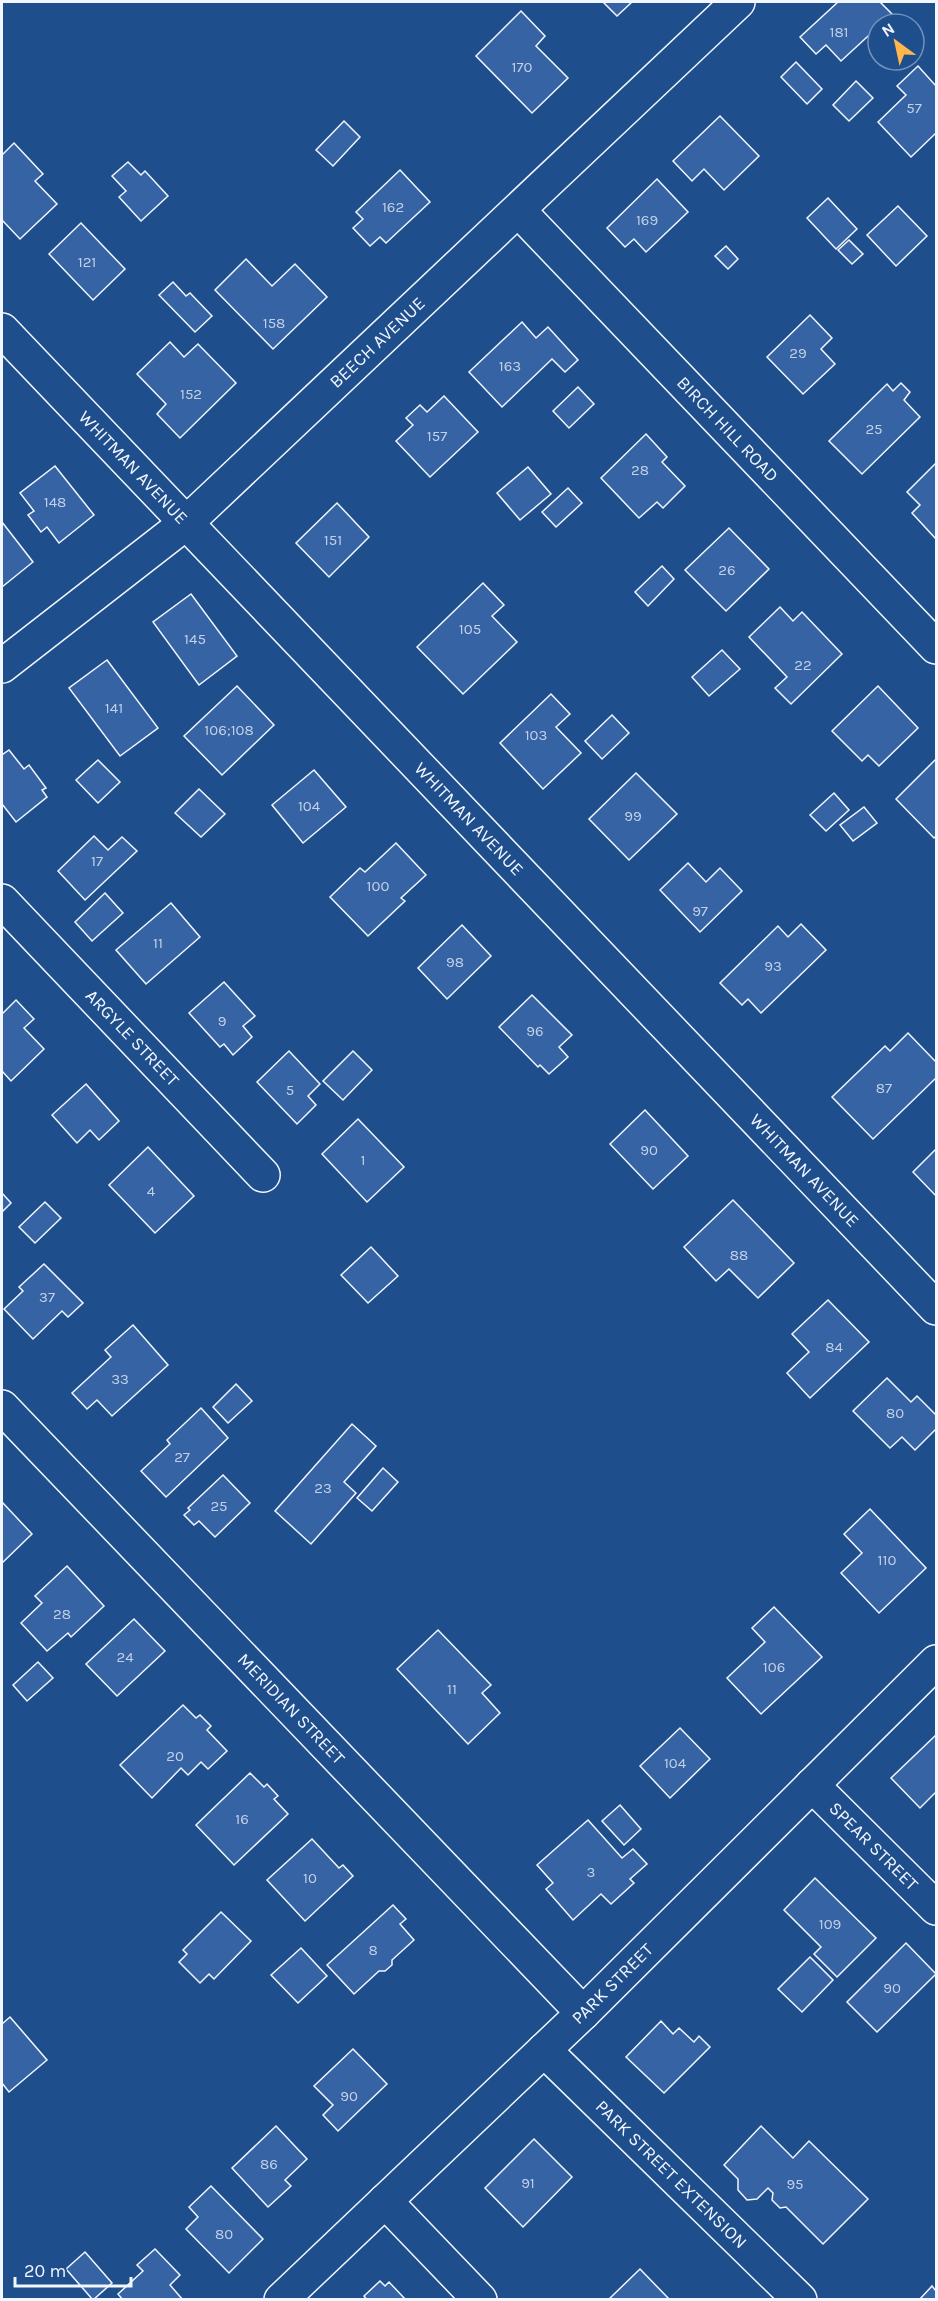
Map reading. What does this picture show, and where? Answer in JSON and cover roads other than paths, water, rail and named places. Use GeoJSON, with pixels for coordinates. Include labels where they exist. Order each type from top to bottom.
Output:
{"type":"FeatureCollection","features":[{"type":"Feature","properties":{"kind":"street","name":"BEECH AVENUE"},"geometry":{"type":"LineString","coordinates":[[2,666],[186,523],[738,2]]}},
{"type":"Feature","properties":{"kind":"street","name":"BIRCH HILL ROAD"},"geometry":{"type":"LineString","coordinates":[[519,211],[936,647]]}},
{"type":"Feature","properties":{"kind":"street","name":"WHITMAN AVENUE"},"geometry":{"type":"LineString","coordinates":[[2,330],[936,1308]]}},
{"type":"Feature","properties":{"kind":"street","name":"ARGYLE STREET"},"geometry":{"type":"LineString","coordinates":[[2,901],[263,1175]]}},
{"type":"Feature","properties":{"kind":"street","name":"MERIDIAN STREET"},"geometry":{"type":"LineString","coordinates":[[2,1407],[583,2013]]}},
{"type":"Feature","properties":{"kind":"street","name":"PARK STREET"},"geometry":{"type":"LineString","coordinates":[[281,2300],[583,2013],[936,1662]]}},
{"type":"Feature","properties":{"kind":"street","name":"SPEAR STREET"},"geometry":{"type":"LineString","coordinates":[[812,1785],[936,1908]]}},
{"type":"Feature","properties":{"kind":"street","name":"PARK STREET EXTENSION"},"geometry":{"type":"LineString","coordinates":[[544,2050],[800,2300]]}},
{"type":"Feature","properties":{"kind":"street"},"geometry":{"type":"LineString","coordinates":[[385,2201],[480,2300]]}}]}
